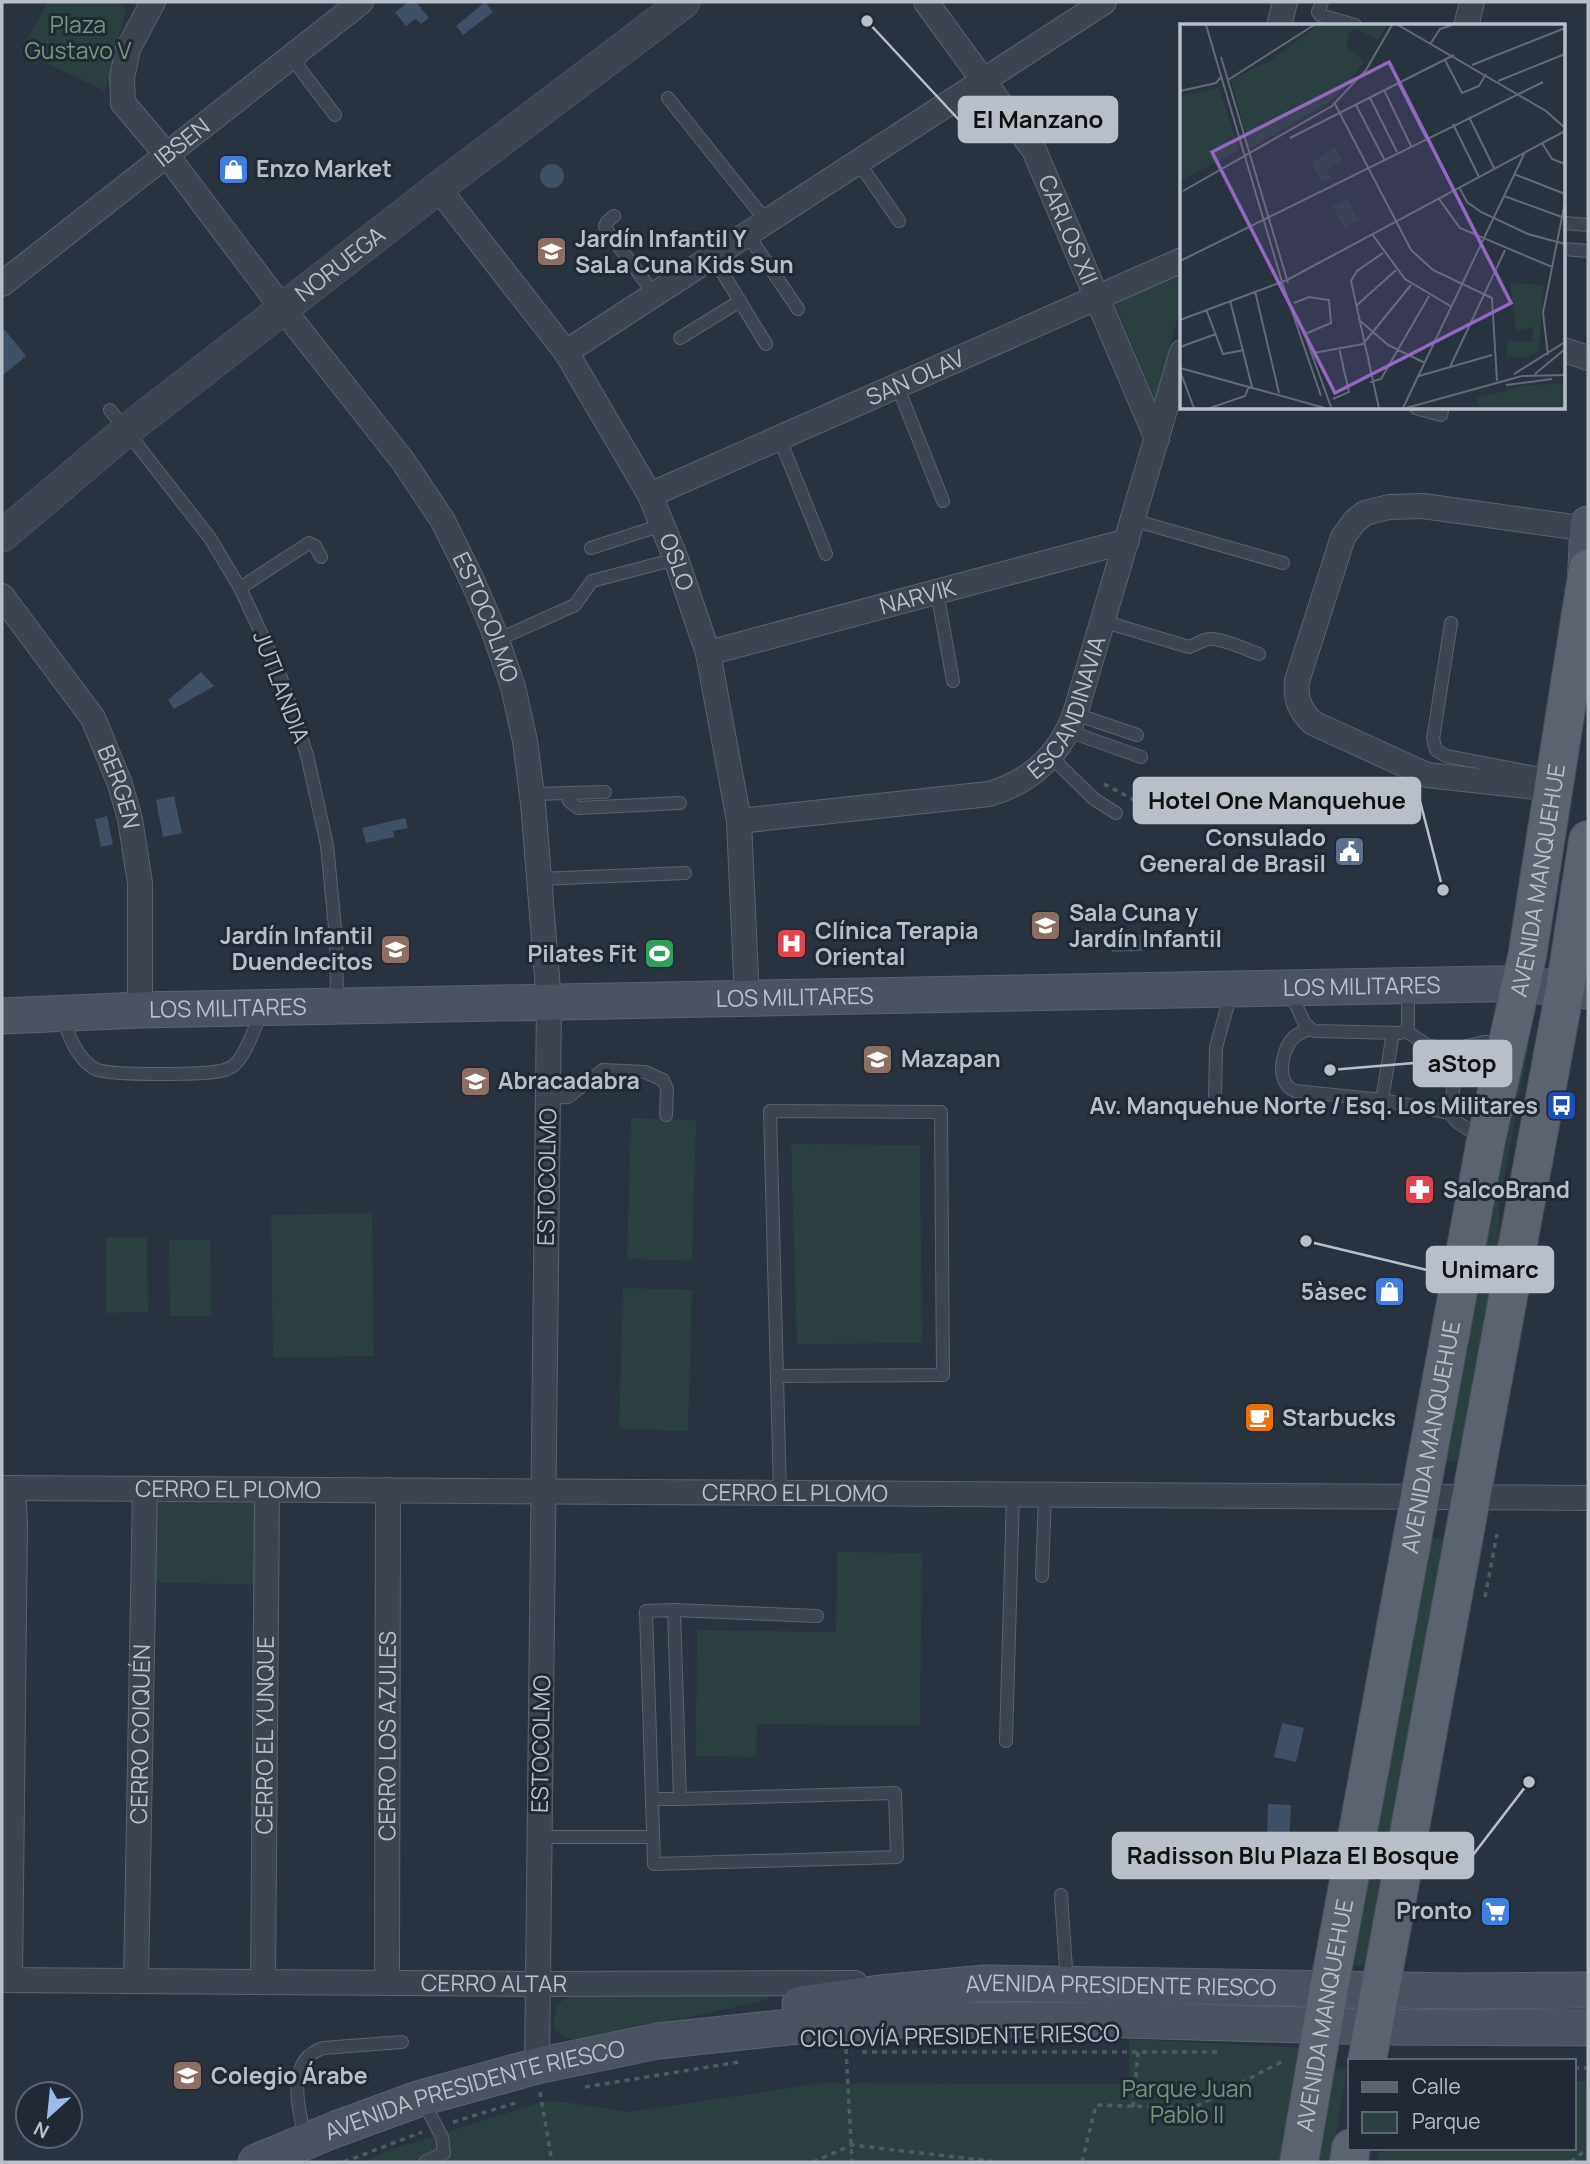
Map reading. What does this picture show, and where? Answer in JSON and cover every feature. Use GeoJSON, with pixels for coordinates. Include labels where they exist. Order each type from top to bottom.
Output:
{"type":"FeatureCollection","features":[{"type":"Feature","properties":{"kind":"main road","name":"AVENIDA MANQUEHUE"},"geometry":{"type":"LineString","coordinates":[[1299,2162],[1328,1988],[1486,1140],[1521,984],[1587,578],[1588,524]]}},
{"type":"Feature","properties":{"kind":"main road","name":"AVENIDA MANQUEHUE"},"geometry":{"type":"LineString","coordinates":[[1370,2044],[1472,1497],[1577,990],[1588,840]]}},
{"type":"Feature","properties":{"kind":"main road","name":"LOS MILITARES"},"geometry":{"type":"LineString","coordinates":[[2,1016],[140,1010],[1521,984],[1577,990]]}},
{"type":"Feature","properties":{"kind":"main road","name":"AVENIDA PRESIDENTE RIESCO"},"geometry":{"type":"LineString","coordinates":[[256,2162],[306,2141],[542,2087],[658,2041],[728,2018],[768,2009],[880,1993],[985,1983],[1588,1990]]}},
{"type":"Feature","properties":{"kind":"main road","name":"AVENIDA PRESIDENTE RIESCO"},"geometry":{"type":"LineString","coordinates":[[658,2041],[853,2037],[897,2020],[1124,2020],[1323,2025],[1370,2044],[1588,2028]]}},
{"type":"Feature","properties":{"kind":"street","name":"ESTOCOLMO"},"geometry":{"type":"LineString","coordinates":[[153,2],[128,49],[122,78],[123,103],[166,154],[283,309],[403,461],[443,521],[472,580],[496,640],[513,687],[525,741],[532,794],[549,1002],[538,1984],[542,2087]]}},
{"type":"Feature","properties":{"kind":"street","name":"IBSEN"},"geometry":{"type":"LineString","coordinates":[[2,284],[361,2]]}},
{"type":"Feature","properties":{"kind":"street","name":"NORUEGA"},"geometry":{"type":"LineString","coordinates":[[2,536],[119,420],[283,309],[684,2]]}},
{"type":"Feature","properties":{"kind":"street","name":"CARLOS XII"},"geometry":{"type":"LineString","coordinates":[[926,2],[1034,150],[1157,439]]}},
{"type":"Feature","properties":{"kind":"street"},"geometry":{"type":"LineString","coordinates":[[566,352],[1104,2]]}},
{"type":"Feature","properties":{"kind":"street"},"geometry":{"type":"LineString","coordinates":[[1279,24],[1284,2]]}},
{"type":"Feature","properties":{"kind":"street"},"geometry":{"type":"LineString","coordinates":[[1466,24],[1472,2]]}},
{"type":"Feature","properties":{"kind":"street","name":"OSLO"},"geometry":{"type":"LineString","coordinates":[[438,188],[566,352],[650,495],[676,559],[708,653],[739,821],[747,999]]}},
{"type":"Feature","properties":{"kind":"street","name":"SAN OLAV"},"geometry":{"type":"LineString","coordinates":[[650,495],[1180,261]]}},
{"type":"Feature","properties":{"kind":"street"},"geometry":{"type":"LineString","coordinates":[[1566,351],[1588,358]]}},
{"type":"Feature","properties":{"kind":"street","name":"ESCANDINAVIA"},"geometry":{"type":"LineString","coordinates":[[739,821],[989,794],[1018,784],[1051,757],[1071,722],[1180,359]]}},
{"type":"Feature","properties":{"kind":"street"},"geometry":{"type":"LineString","coordinates":[[1554,783],[1427,775],[1312,723],[1300,709],[1297,681],[1343,537],[1365,513],[1389,507],[1423,506],[1588,529]]}},
{"type":"Feature","properties":{"kind":"street","name":"NARVIK"},"geometry":{"type":"LineString","coordinates":[[708,653],[937,592],[1130,530]]}},
{"type":"Feature","properties":{"kind":"street","name":"BERGEN"},"geometry":{"type":"LineString","coordinates":[[2,596],[93,718],[120,784],[130,818],[140,883],[140,1010]]}},
{"type":"Feature","properties":{"kind":"street"},"geometry":{"type":"LineString","coordinates":[[6,1980],[15,1524],[8,1488]]}},
{"type":"Feature","properties":{"kind":"street","name":"CERRO EL PLOMO"},"geometry":{"type":"LineString","coordinates":[[8,1488],[1588,1499]]}},
{"type":"Feature","properties":{"kind":"street","name":"CERRO COIQUÉN"},"geometry":{"type":"LineString","coordinates":[[136,1981],[145,1489]]}},
{"type":"Feature","properties":{"kind":"street","name":"CERRO EL YUNQUE"},"geometry":{"type":"LineString","coordinates":[[263,1982],[267,1490]]}},
{"type":"Feature","properties":{"kind":"street","name":"CERRO LOS AZULES"},"geometry":{"type":"LineString","coordinates":[[387,1983],[388,1490]]}},
{"type":"Feature","properties":{"kind":"street","name":"CERRO ALTAR"},"geometry":{"type":"LineString","coordinates":[[6,1980],[538,1984],[985,1983]]}},
{"type":"Feature","properties":{"kind":"lane"},"geometry":{"type":"LineString","coordinates":[[1321,2],[1318,12],[1320,15],[1351,24]]}},
{"type":"Feature","properties":{"kind":"lane"},"geometry":{"type":"LineString","coordinates":[[290,57],[335,115]]}},
{"type":"Feature","properties":{"kind":"lane"},"geometry":{"type":"LineString","coordinates":[[668,98],[757,229],[798,309]]}},
{"type":"Feature","properties":{"kind":"lane"},"geometry":{"type":"LineString","coordinates":[[859,163],[899,221]]}},
{"type":"Feature","properties":{"kind":"lane"},"geometry":{"type":"LineString","coordinates":[[614,216],[605,226],[608,232],[655,295]]}},
{"type":"Feature","properties":{"kind":"lane"},"geometry":{"type":"LineString","coordinates":[[1566,223],[1588,225]]}},
{"type":"Feature","properties":{"kind":"lane"},"geometry":{"type":"LineString","coordinates":[[1566,249],[1588,251]]}},
{"type":"Feature","properties":{"kind":"lane"},"geometry":{"type":"LineString","coordinates":[[713,257],[766,344]]}},
{"type":"Feature","properties":{"kind":"lane"},"geometry":{"type":"LineString","coordinates":[[680,338],[740,301]]}},
{"type":"Feature","properties":{"kind":"lane"},"geometry":{"type":"LineString","coordinates":[[897,385],[943,501]]}},
{"type":"Feature","properties":{"kind":"lane"},"geometry":{"type":"LineString","coordinates":[[1423,410],[1441,415],[1442,411]]}},
{"type":"Feature","properties":{"kind":"lane","name":"JUTLANDIA"},"geometry":{"type":"LineString","coordinates":[[119,420],[210,538],[240,588],[286,690],[318,800],[333,891],[337,938],[337,1007]]}},
{"type":"Feature","properties":{"kind":"lane"},"geometry":{"type":"LineString","coordinates":[[779,437],[827,554]]}},
{"type":"Feature","properties":{"kind":"lane"},"geometry":{"type":"LineString","coordinates":[[591,548],[663,525]]}},
{"type":"Feature","properties":{"kind":"lane"},"geometry":{"type":"LineString","coordinates":[[1130,530],[1283,563]]}},
{"type":"Feature","properties":{"kind":"lane"},"geometry":{"type":"LineString","coordinates":[[240,588],[309,543],[315,546],[321,557]]}},
{"type":"Feature","properties":{"kind":"lane"},"geometry":{"type":"LineString","coordinates":[[496,640],[575,606],[592,581],[676,559]]}},
{"type":"Feature","properties":{"kind":"lane"},"geometry":{"type":"LineString","coordinates":[[937,592],[953,681]]}},
{"type":"Feature","properties":{"kind":"lane"},"geometry":{"type":"LineString","coordinates":[[1102,621],[1189,647],[1205,639],[1213,639],[1259,654]]}},
{"type":"Feature","properties":{"kind":"lane"},"geometry":{"type":"LineString","coordinates":[[1451,623],[1433,740],[1436,750],[1446,756],[1554,783]]}},
{"type":"Feature","properties":{"kind":"lane"},"geometry":{"type":"LineString","coordinates":[[1071,722],[1137,735]]}},
{"type":"Feature","properties":{"kind":"lane"},"geometry":{"type":"LineString","coordinates":[[1071,722],[1141,757]]}},
{"type":"Feature","properties":{"kind":"lane"},"geometry":{"type":"LineString","coordinates":[[1051,757],[1094,799],[1116,813]]}},
{"type":"Feature","properties":{"kind":"lane"},"geometry":{"type":"LineString","coordinates":[[532,794],[605,792]]}},
{"type":"Feature","properties":{"kind":"lane"},"geometry":{"type":"LineString","coordinates":[[567,793],[569,801],[578,808],[680,803]]}},
{"type":"Feature","properties":{"kind":"lane"},"geometry":{"type":"LineString","coordinates":[[539,878],[685,873]]}},
{"type":"Feature","properties":{"kind":"lane"},"geometry":{"type":"LineString","coordinates":[[1381,1100],[1399,1032],[1408,1025],[1408,986]]}},
{"type":"Feature","properties":{"kind":"lane"},"geometry":{"type":"LineString","coordinates":[[1289,988],[1305,1024],[1314,1031],[1399,1032],[1439,1048],[1507,1042]]}},
{"type":"Feature","properties":{"kind":"lane"},"geometry":{"type":"LineString","coordinates":[[1214,1100],[1216,1047],[1232,989]]}},
{"type":"Feature","properties":{"kind":"lane"},"geometry":{"type":"LineString","coordinates":[[61,1015],[72,1043],[82,1058],[94,1068],[115,1073],[211,1073],[227,1070],[240,1058],[264,1008]]}},
{"type":"Feature","properties":{"kind":"lane"},"geometry":{"type":"LineString","coordinates":[[1309,1029],[1294,1037],[1284,1052],[1284,1082],[1289,1088],[1295,1091],[1381,1100],[1450,1113],[1463,1127],[1486,1140]]}},
{"type":"Feature","properties":{"kind":"lane"},"geometry":{"type":"LineString","coordinates":[[1450,1113],[1459,1048]]}},
{"type":"Feature","properties":{"kind":"lane"},"geometry":{"type":"LineString","coordinates":[[548,1098],[568,1097],[603,1070],[645,1072],[663,1080],[667,1089],[666,1115]]}},
{"type":"Feature","properties":{"kind":"lane"},"geometry":{"type":"LineString","coordinates":[[777,1376],[943,1375],[941,1112],[770,1111],[780,1493]]}},
{"type":"Feature","properties":{"kind":"lane"},"geometry":{"type":"LineString","coordinates":[[1006,1741],[1013,1494]]}},
{"type":"Feature","properties":{"kind":"lane"},"geometry":{"type":"LineString","coordinates":[[1042,1576],[1045,1494]]}},
{"type":"Feature","properties":{"kind":"lane"},"geometry":{"type":"LineString","coordinates":[[674,1610],[680,1799]]}},
{"type":"Feature","properties":{"kind":"lane"},"geometry":{"type":"LineString","coordinates":[[652,1799],[895,1793],[897,1857],[654,1864],[646,1611],[817,1616]]}},
{"type":"Feature","properties":{"kind":"lane"},"geometry":{"type":"LineString","coordinates":[[540,1837],[653,1837]]}},
{"type":"Feature","properties":{"kind":"lane"},"geometry":{"type":"LineString","coordinates":[[1061,1895],[1067,1984]]}},
{"type":"Feature","properties":{"kind":"lane"},"geometry":{"type":"LineString","coordinates":[[306,2141],[298,2104],[298,2080],[303,2062],[312,2052],[323,2048],[402,2042]]}},
{"type":"Feature","properties":{"kind":"lane"},"geometry":{"type":"LineString","coordinates":[[425,2162],[444,2153],[442,2137],[429,2112]]}},
{"type":"Feature","properties":{"kind":"path"},"geometry":{"type":"LineString","coordinates":[[1102,782],[1149,808],[1157,792]]}},
{"type":"Feature","properties":{"kind":"path"},"geometry":{"type":"LineString","coordinates":[[852,2162],[853,2037]]}},
{"type":"Feature","properties":{"kind":"path","name":"CICLOVÍA PRESIDENTE RIESCO"},"geometry":{"type":"LineString","coordinates":[[853,2037],[1138,2052],[1219,2052]]}},
{"type":"Feature","properties":{"kind":"path"},"geometry":{"type":"LineString","coordinates":[[1133,2107],[1138,2052]]}},
{"type":"Feature","properties":{"kind":"path"},"geometry":{"type":"LineString","coordinates":[[1082,2162],[1096,2105],[1193,2108],[1283,2061]]}},
{"type":"Feature","properties":{"kind":"path"},"geometry":{"type":"LineString","coordinates":[[576,2088],[740,2062]]}},
{"type":"Feature","properties":{"kind":"path"},"geometry":{"type":"LineString","coordinates":[[542,2087],[552,2162]]}},
{"type":"Feature","properties":{"kind":"path"},"geometry":{"type":"LineString","coordinates":[[344,2162],[429,2112],[527,2099]]}},
{"type":"Feature","properties":{"kind":"path"},"geometry":{"type":"LineString","coordinates":[[813,2162],[852,2145],[998,2162]]}},
{"type":"Feature","properties":{"kind":"path"},"geometry":{"type":"LineString","coordinates":[[1571,2162],[1588,2148]]}},
{"type":"Feature","properties":{"kind":"green space","name":"Plaza Gustavo V"},"geometry":{"type":"Polygon","coordinates":[[[48,2],[115,2],[126,9],[105,91],[21,51],[48,2]]]}},
{"type":"Feature","properties":{"kind":"green space"},"geometry":{"type":"Polygon","coordinates":[[[1180,272],[1180,310],[1155,400],[1115,304],[1180,272]]]}},
{"type":"Feature","properties":{"kind":"green space"},"geometry":{"type":"Polygon","coordinates":[[[1523,1038],[1530,1040],[1499,1206],[1499,1253],[1463,1461],[1445,1461],[1523,1038]]]}},
{"type":"Feature","properties":{"kind":"green space"},"geometry":{"type":"Polygon","coordinates":[[[631,1118],[696,1120],[692,1261],[627,1259],[631,1118]]]}},
{"type":"Feature","properties":{"kind":"green space"},"geometry":{"type":"Polygon","coordinates":[[[791,1144],[920,1145],[922,1343],[797,1344],[791,1144]]]}},
{"type":"Feature","properties":{"kind":"green space"},"geometry":{"type":"Polygon","coordinates":[[[372,1213],[374,1356],[273,1358],[271,1215],[372,1213]]]}},
{"type":"Feature","properties":{"kind":"green space"},"geometry":{"type":"Polygon","coordinates":[[[106,1237],[147,1237],[148,1312],[106,1313],[106,1237]]]}},
{"type":"Feature","properties":{"kind":"green space"},"geometry":{"type":"Polygon","coordinates":[[[169,1240],[210,1240],[211,1316],[170,1316],[169,1240]]]}},
{"type":"Feature","properties":{"kind":"green space"},"geometry":{"type":"Polygon","coordinates":[[[623,1288],[692,1290],[688,1431],[619,1429],[623,1288]]]}},
{"type":"Feature","properties":{"kind":"green space"},"geometry":{"type":"Polygon","coordinates":[[[145,1489],[267,1490],[266,1585],[142,1582],[145,1489]]]}},
{"type":"Feature","properties":{"kind":"green space"},"geometry":{"type":"Polygon","coordinates":[[[1431,1538],[1449,1538],[1369,1966],[1352,1965],[1431,1538]]]}},
{"type":"Feature","properties":{"kind":"green space"},"geometry":{"type":"Polygon","coordinates":[[[837,1552],[922,1553],[920,1726],[757,1724],[756,1757],[696,1756],[697,1630],[836,1632],[837,1552]]]}},
{"type":"Feature","properties":{"kind":"green space"},"geometry":{"type":"Polygon","coordinates":[[[577,1992],[767,1995],[768,1998],[686,2018],[573,2039],[565,2038],[554,2029],[557,2004],[577,1992]]]}},
{"type":"Feature","properties":{"kind":"green space","name":"Parque Juan Pablo II"},"geometry":{"type":"Polygon","coordinates":[[[1129,2039],[1306,2048],[1285,2162],[365,2162],[384,2152],[541,2102],[564,2102],[629,2112],[823,2083],[1129,2084],[1129,2039]]]}},
{"type":"Feature","properties":{"kind":"green space"},"geometry":{"type":"Polygon","coordinates":[[[1334,2068],[1347,2069],[1331,2162],[1315,2162],[1334,2068]]]}},
{"type":"Feature","properties":{"kind":"green space"},"geometry":{"type":"Polygon","coordinates":[[[1576,2081],[1588,2081],[1588,2162],[1377,2162],[1379,2150],[1576,2150],[1576,2081]]]}},
{"type":"Feature","properties":{"kind":"water"},"geometry":{"type":"Polygon","coordinates":[[[409,2],[416,2],[429,18],[421,24],[416,19],[406,26],[395,12],[409,2]]]}},
{"type":"Feature","properties":{"kind":"water"},"geometry":{"type":"Polygon","coordinates":[[[485,2],[493,12],[463,35],[456,26],[485,2]]]}},
{"type":"Feature","properties":{"kind":"water"},"geometry":{"type":"Polygon","coordinates":[[[552,164],[563,171],[564,176],[557,187],[552,188],[541,181],[540,176],[547,165],[552,164]]]}},
{"type":"Feature","properties":{"kind":"water"},"geometry":{"type":"Polygon","coordinates":[[[4,329],[26,356],[2,376],[2,331],[4,329]]]}},
{"type":"Feature","properties":{"kind":"water"},"geometry":{"type":"Polygon","coordinates":[[[201,672],[214,686],[174,709],[168,700],[201,672]]]}},
{"type":"Feature","properties":{"kind":"water"},"geometry":{"type":"Polygon","coordinates":[[[174,796],[182,833],[163,837],[156,800],[174,796]]]}},
{"type":"Feature","properties":{"kind":"water"},"geometry":{"type":"Polygon","coordinates":[[[107,816],[113,844],[101,847],[95,819],[107,816]]]}},
{"type":"Feature","properties":{"kind":"water"},"geometry":{"type":"Polygon","coordinates":[[[405,818],[408,828],[393,831],[394,837],[366,843],[362,828],[405,818]]]}},
{"type":"Feature","properties":{"kind":"water"},"geometry":{"type":"Polygon","coordinates":[[[1112,935],[1141,935],[1142,951],[1112,952],[1112,935]]]}},
{"type":"Feature","properties":{"kind":"water"},"geometry":{"type":"Polygon","coordinates":[[[1282,1723],[1304,1728],[1296,1762],[1274,1757],[1282,1723]]]}},
{"type":"Feature","properties":{"kind":"water"},"geometry":{"type":"Polygon","coordinates":[[[1268,1804],[1291,1805],[1289,1840],[1267,1839],[1268,1804]]]}},
{"type":"Feature","properties":{"kind":"place","name":"El Manzano"},"geometry":{"type":"Point","coordinates":[867,21]}},
{"type":"Feature","properties":{"kind":"place","name":"Enzo Market"},"geometry":{"type":"Point","coordinates":[233,169]}},
{"type":"Feature","properties":{"kind":"place","name":"Jardín Infantil Y SaLa Cuna Kids Sun"},"geometry":{"type":"Point","coordinates":[552,252]}},
{"type":"Feature","properties":{"kind":"place","name":"Consulado General de Brasil"},"geometry":{"type":"Point","coordinates":[1349,851]}},
{"type":"Feature","properties":{"kind":"place","name":"Hotel One Manquehue"},"geometry":{"type":"Point","coordinates":[1443,890]}},
{"type":"Feature","properties":{"kind":"place","name":"Sala Cuna y Jardín Infantil"},"geometry":{"type":"Point","coordinates":[1046,926]}},
{"type":"Feature","properties":{"kind":"place","name":"Clínica Terapia Oriental"},"geometry":{"type":"Point","coordinates":[792,944]}},
{"type":"Feature","properties":{"kind":"place","name":"Jardín Infantil Duendecitos"},"geometry":{"type":"Point","coordinates":[396,949]}},
{"type":"Feature","properties":{"kind":"place","name":"Pilates Fit"},"geometry":{"type":"Point","coordinates":[660,954]}},
{"type":"Feature","properties":{"kind":"place","name":"Mazapan"},"geometry":{"type":"Point","coordinates":[878,1059]}},
{"type":"Feature","properties":{"kind":"place","name":"aStop"},"geometry":{"type":"Point","coordinates":[1330,1070]}},
{"type":"Feature","properties":{"kind":"place","name":"Abracadabra"},"geometry":{"type":"Point","coordinates":[475,1081]}},
{"type":"Feature","properties":{"kind":"place","name":"Av. Manquehue Norte / Esq. Los Militares"},"geometry":{"type":"Point","coordinates":[1561,1106]}},
{"type":"Feature","properties":{"kind":"place","name":"SalcoBrand"},"geometry":{"type":"Point","coordinates":[1420,1190]}},
{"type":"Feature","properties":{"kind":"place","name":"Unimarc"},"geometry":{"type":"Point","coordinates":[1306,1241]}},
{"type":"Feature","properties":{"kind":"place","name":"5àsec"},"geometry":{"type":"Point","coordinates":[1390,1292]}},
{"type":"Feature","properties":{"kind":"place","name":"Starbucks"},"geometry":{"type":"Point","coordinates":[1259,1418]}},
{"type":"Feature","properties":{"kind":"place","name":"Radisson Blu Plaza El Bosque"},"geometry":{"type":"Point","coordinates":[1529,1782]}},
{"type":"Feature","properties":{"kind":"place","name":"Pronto"},"geometry":{"type":"Point","coordinates":[1495,1911]}},
{"type":"Feature","properties":{"kind":"place","name":"Colegio Árabe"},"geometry":{"type":"Point","coordinates":[188,2076]}}]}
